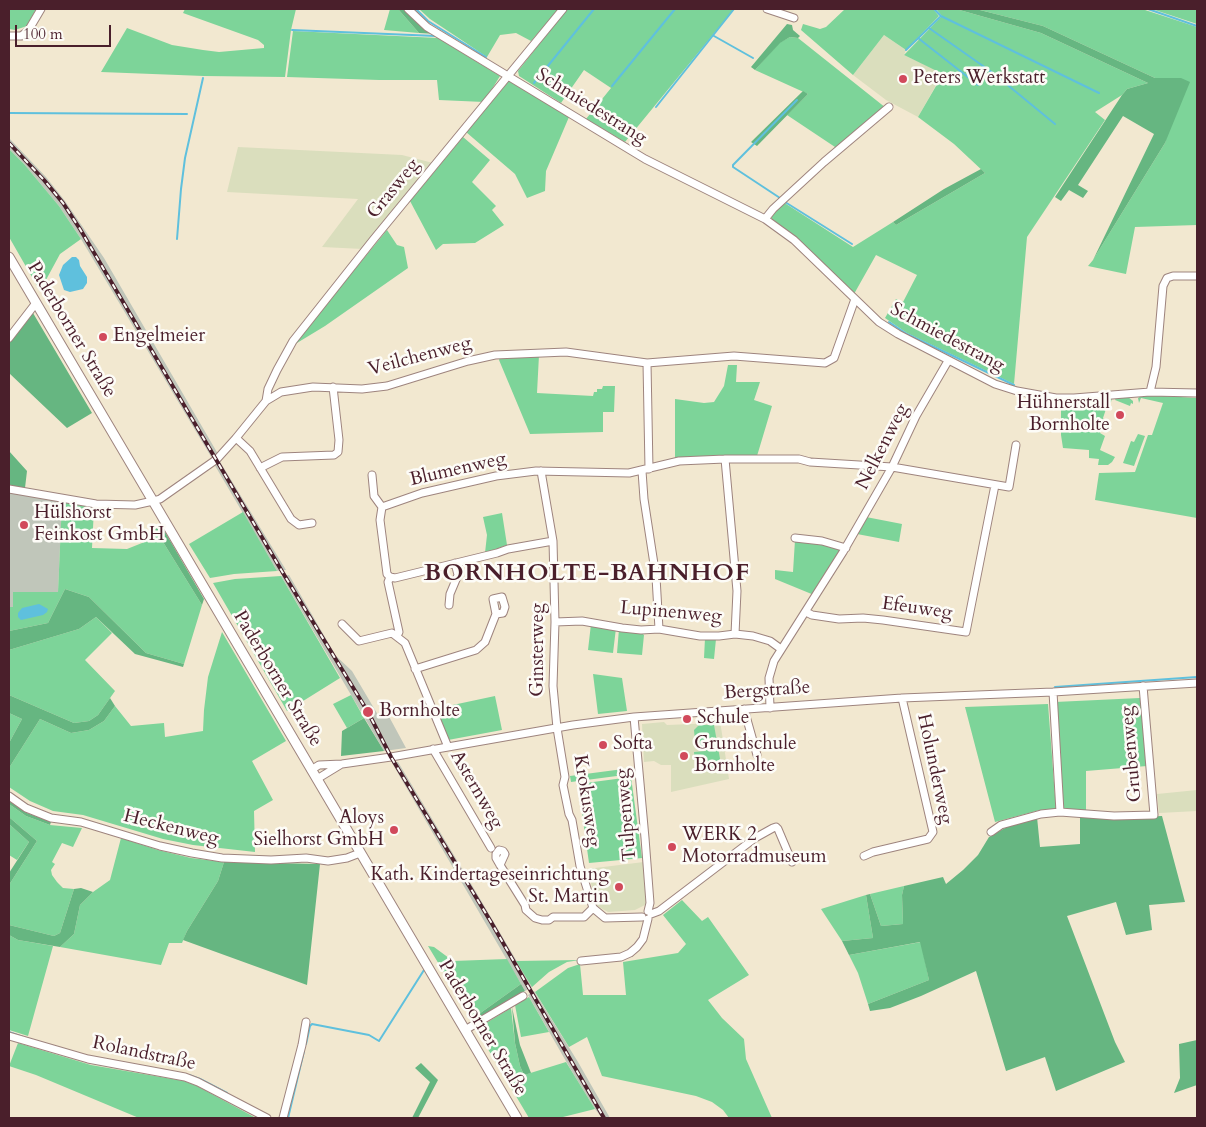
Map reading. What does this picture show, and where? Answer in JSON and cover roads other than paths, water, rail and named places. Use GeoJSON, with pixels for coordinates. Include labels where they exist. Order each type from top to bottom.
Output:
{"type":"FeatureCollection","features":[{"type":"Feature","properties":{"kind":"main road","name":"Paderborner Straße"},"geometry":{"type":"LineString","coordinates":[[9,257],[517,1118]]}},
{"type":"Feature","properties":{"kind":"street"},"geometry":{"type":"LineString","coordinates":[[9,36],[21,36],[28,31],[42,9]]}},
{"type":"Feature","properties":{"kind":"street","name":"Schmiedestrang"},"geometry":{"type":"LineString","coordinates":[[408,9],[427,26],[645,159],[766,219],[794,240],[879,322],[898,334],[995,384],[1017,391],[1056,398],[1150,392],[1197,393]]}},
{"type":"Feature","properties":{"kind":"street","name":"Grasweg"},"geometry":{"type":"LineString","coordinates":[[266,401],[268,389],[293,341],[386,224],[563,9]]}},
{"type":"Feature","properties":{"kind":"street"},"geometry":{"type":"LineString","coordinates":[[767,9],[794,18]]}},
{"type":"Feature","properties":{"kind":"street"},"geometry":{"type":"LineString","coordinates":[[766,219],[773,209],[824,162],[889,107]]}},
{"type":"Feature","properties":{"kind":"street"},"geometry":{"type":"LineString","coordinates":[[1150,392],[1156,367],[1163,286],[1167,278],[1173,276],[1197,276]]}},
{"type":"Feature","properties":{"kind":"street","name":"Veilchenweg"},"geometry":{"type":"LineString","coordinates":[[153,501],[160,499],[209,465],[236,438],[266,401],[281,392],[334,387],[362,389],[387,386],[468,361],[495,355],[566,352],[647,363],[734,356],[825,363],[834,358],[855,299]]}},
{"type":"Feature","properties":{"kind":"street"},"geometry":{"type":"LineString","coordinates":[[9,338],[36,303]]}},
{"type":"Feature","properties":{"kind":"street","name":"Nelkenweg"},"geometry":{"type":"LineString","coordinates":[[770,708],[769,678],[771,667],[780,648],[806,612],[846,548],[892,468],[916,416],[948,360]]}},
{"type":"Feature","properties":{"kind":"street"},"geometry":{"type":"LineString","coordinates":[[647,363],[649,421],[644,499],[656,577],[659,629]]}},
{"type":"Feature","properties":{"kind":"street"},"geometry":{"type":"LineString","coordinates":[[260,468],[277,458],[334,455],[338,452],[339,440],[334,387]]}},
{"type":"Feature","properties":{"kind":"street"},"geometry":{"type":"LineString","coordinates":[[236,438],[250,451],[291,519],[299,525],[312,523]]}},
{"type":"Feature","properties":{"kind":"street"},"geometry":{"type":"LineString","coordinates":[[541,471],[629,473],[679,462],[725,459],[798,459],[810,462],[892,468],[1009,487],[1016,445]]}},
{"type":"Feature","properties":{"kind":"street"},"geometry":{"type":"LineString","coordinates":[[725,459],[737,591],[735,634]]}},
{"type":"Feature","properties":{"kind":"street","name":"Blumenweg"},"geometry":{"type":"LineString","coordinates":[[382,507],[422,493],[496,476],[541,471]]}},
{"type":"Feature","properties":{"kind":"street","name":"Ginsterweg"},"geometry":{"type":"LineString","coordinates":[[541,471],[553,541],[554,686],[557,728]]}},
{"type":"Feature","properties":{"kind":"street"},"geometry":{"type":"LineString","coordinates":[[372,475],[374,496],[382,507],[380,520],[386,574],[390,578],[508,549],[553,541]]}},
{"type":"Feature","properties":{"kind":"street","name":"Efeuweg"},"geometry":{"type":"LineString","coordinates":[[806,612],[812,615],[838,619],[864,618],[966,632],[995,485]]}},
{"type":"Feature","properties":{"kind":"street"},"geometry":{"type":"LineString","coordinates":[[9,489],[96,504],[135,504],[153,501]]}},
{"type":"Feature","properties":{"kind":"street"},"geometry":{"type":"LineString","coordinates":[[796,538],[822,541],[846,548]]}},
{"type":"Feature","properties":{"kind":"street"},"geometry":{"type":"LineString","coordinates":[[449,605],[450,594],[458,575],[456,563]]}},
{"type":"Feature","properties":{"kind":"street"},"geometry":{"type":"LineString","coordinates":[[390,578],[388,582],[399,632],[397,636]]}},
{"type":"Feature","properties":{"kind":"street"},"geometry":{"type":"LineString","coordinates":[[415,669],[476,650],[482,646],[496,614]]}},
{"type":"Feature","properties":{"kind":"street","name":"Lupinenweg"},"geometry":{"type":"LineString","coordinates":[[555,622],[582,621],[641,630],[659,629],[700,636],[735,634],[753,636],[770,641],[780,648]]}},
{"type":"Feature","properties":{"kind":"street"},"geometry":{"type":"LineString","coordinates":[[342,624],[359,641],[392,633],[405,643],[448,747]]}},
{"type":"Feature","properties":{"kind":"street","name":"Bergstraße"},"geometry":{"type":"LineString","coordinates":[[311,770],[319,765],[342,764],[634,717],[902,698],[1052,692],[1197,683]]}},
{"type":"Feature","properties":{"kind":"street","name":"Grubenweg"},"geometry":{"type":"LineString","coordinates":[[991,832],[1002,825],[1041,814],[1060,812],[1114,816],[1154,815],[1144,686]]}},
{"type":"Feature","properties":{"kind":"street"},"geometry":{"type":"LineString","coordinates":[[1052,692],[1060,812]]}},
{"type":"Feature","properties":{"kind":"street","name":"Holunderweg"},"geometry":{"type":"LineString","coordinates":[[864,856],[873,852],[928,839],[933,832],[902,698]]}},
{"type":"Feature","properties":{"kind":"street"},"geometry":{"type":"LineString","coordinates":[[744,709],[757,756]]}},
{"type":"Feature","properties":{"kind":"street","name":"Tulpenweg"},"geometry":{"type":"LineString","coordinates":[[582,961],[622,957],[630,953],[637,947],[647,928],[647,915],[650,903],[634,717]]}},
{"type":"Feature","properties":{"kind":"street","name":"Krokusweg"},"geometry":{"type":"LineString","coordinates":[[557,728],[565,777],[563,785],[572,820],[580,866],[592,908]]}},
{"type":"Feature","properties":{"kind":"street","name":"Asternweg"},"geometry":{"type":"LineString","coordinates":[[433,750],[491,848]]}},
{"type":"Feature","properties":{"kind":"street","name":"Bergstraße"},"geometry":{"type":"LineString","coordinates":[[317,779],[342,764]]}},
{"type":"Feature","properties":{"kind":"street","name":"Heckenweg"},"geometry":{"type":"LineString","coordinates":[[9,796],[26,808],[51,818],[82,822],[192,854],[222,858],[271,860],[306,858],[328,861],[347,858],[360,853]]}},
{"type":"Feature","properties":{"kind":"street"},"geometry":{"type":"LineString","coordinates":[[500,865],[525,905],[526,910],[535,918],[549,920],[553,918],[584,917],[592,908],[604,918],[647,915],[659,911],[755,838],[776,827],[792,862]]}},
{"type":"Feature","properties":{"kind":"street"},"geometry":{"type":"LineString","coordinates":[[465,1030],[523,996]]}},
{"type":"Feature","properties":{"kind":"street"},"geometry":{"type":"LineString","coordinates":[[283,1118],[306,1022]]}},
{"type":"Feature","properties":{"kind":"street","name":"Rolandstraße"},"geometry":{"type":"LineString","coordinates":[[9,1036],[88,1059],[185,1077],[267,1118]]}},
{"type":"Feature","properties":{"kind":"water"},"geometry":{"type":"Polygon","coordinates":[[[72,257],[76,257],[79,260],[80,266],[87,277],[87,283],[83,289],[70,292],[64,290],[59,275],[63,265],[72,257]]]}},
{"type":"Feature","properties":{"kind":"water"},"geometry":{"type":"Polygon","coordinates":[[[39,604],[48,609],[43,615],[21,620],[18,617],[18,613],[22,608],[39,604]]]}},
{"type":"Feature","properties":{"kind":"waterway"},"geometry":{"type":"LineString","coordinates":[[416,9],[428,21],[486,57]]}},
{"type":"Feature","properties":{"kind":"waterway"},"geometry":{"type":"LineString","coordinates":[[534,83],[594,9]]}},
{"type":"Feature","properties":{"kind":"waterway"},"geometry":{"type":"LineString","coordinates":[[612,86],[675,9]]}},
{"type":"Feature","properties":{"kind":"waterway"},"geometry":{"type":"LineString","coordinates":[[656,107],[734,9]]}},
{"type":"Feature","properties":{"kind":"waterway"},"geometry":{"type":"LineString","coordinates":[[934,9],[941,16],[1099,93]]}},
{"type":"Feature","properties":{"kind":"waterway"},"geometry":{"type":"LineString","coordinates":[[1148,9],[1197,26]]}},
{"type":"Feature","properties":{"kind":"waterway"},"geometry":{"type":"LineString","coordinates":[[906,50],[940,17]]}},
{"type":"Feature","properties":{"kind":"waterway"},"geometry":{"type":"LineString","coordinates":[[929,28],[993,73],[1055,124]]}},
{"type":"Feature","properties":{"kind":"waterway"},"geometry":{"type":"LineString","coordinates":[[292,30],[436,36]]}},
{"type":"Feature","properties":{"kind":"waterway"},"geometry":{"type":"LineString","coordinates":[[714,36],[753,58]]}},
{"type":"Feature","properties":{"kind":"waterway"},"geometry":{"type":"LineString","coordinates":[[918,38],[978,85]]}},
{"type":"Feature","properties":{"kind":"waterway"},"geometry":{"type":"LineString","coordinates":[[177,239],[185,158],[203,78]]}},
{"type":"Feature","properties":{"kind":"waterway"},"geometry":{"type":"LineString","coordinates":[[780,198],[733,167],[733,165],[797,100]]}},
{"type":"Feature","properties":{"kind":"waterway"},"geometry":{"type":"LineString","coordinates":[[9,113],[187,114]]}},
{"type":"Feature","properties":{"kind":"waterway"},"geometry":{"type":"LineString","coordinates":[[785,202],[852,244]]}},
{"type":"Feature","properties":{"kind":"waterway"},"geometry":{"type":"LineString","coordinates":[[889,322],[907,334],[1014,385]]}},
{"type":"Feature","properties":{"kind":"waterway"},"geometry":{"type":"LineString","coordinates":[[1055,687],[1197,677]]}},
{"type":"Feature","properties":{"kind":"waterway"},"geometry":{"type":"LineString","coordinates":[[306,1044],[312,1024],[369,1035],[379,1041],[424,970]]}},
{"type":"Feature","properties":{"kind":"waterway"},"geometry":{"type":"LineString","coordinates":[[9,1032],[23,1037]]}},
{"type":"Feature","properties":{"kind":"waterway"},"geometry":{"type":"LineString","coordinates":[[288,1118],[304,1051]]}},
{"type":"Feature","properties":{"kind":"waterway"},"geometry":{"type":"LineString","coordinates":[[189,1075],[227,1093]]}},
{"type":"Feature","properties":{"kind":"railway"},"geometry":{"type":"LineString","coordinates":[[9,143],[63,203],[80,229],[283,573],[368,712],[391,757],[491,922],[604,1118]]}},
{"type":"Feature","properties":{"kind":"place","name":"Peters Werkstatt"},"geometry":{"type":"Point","coordinates":[903,79]}},
{"type":"Feature","properties":{"kind":"place","name":"Engelmeier"},"geometry":{"type":"Point","coordinates":[103,337]}},
{"type":"Feature","properties":{"kind":"place","name":"Hühnerstall Bornholte"},"geometry":{"type":"Point","coordinates":[1120,415]}},
{"type":"Feature","properties":{"kind":"place","name":"Hülshorst Feinkost GmbH"},"geometry":{"type":"Point","coordinates":[24,525]}},
{"type":"Feature","properties":{"kind":"place","name":"Bornholte"},"geometry":{"type":"Point","coordinates":[368,712]}},
{"type":"Feature","properties":{"kind":"place","name":"Schule"},"geometry":{"type":"Point","coordinates":[687,719]}},
{"type":"Feature","properties":{"kind":"place","name":"Softa"},"geometry":{"type":"Point","coordinates":[603,745]}},
{"type":"Feature","properties":{"kind":"place","name":"Grundschule Bornholte"},"geometry":{"type":"Point","coordinates":[684,756]}},
{"type":"Feature","properties":{"kind":"place","name":"Aloys Sielhorst GmbH"},"geometry":{"type":"Point","coordinates":[394,830]}},
{"type":"Feature","properties":{"kind":"place","name":"WERK 2 Motorradmuseum"},"geometry":{"type":"Point","coordinates":[672,847]}},
{"type":"Feature","properties":{"kind":"place","name":"Kath. Kindertageseinrichtung St. Martin"},"geometry":{"type":"Point","coordinates":[619,887]}},
{"type":"Feature","properties":{"kind":"district","name":"BORNHOLTE-BAHNHOF"},"geometry":{"type":"Point","coordinates":[587,574]}}]}
